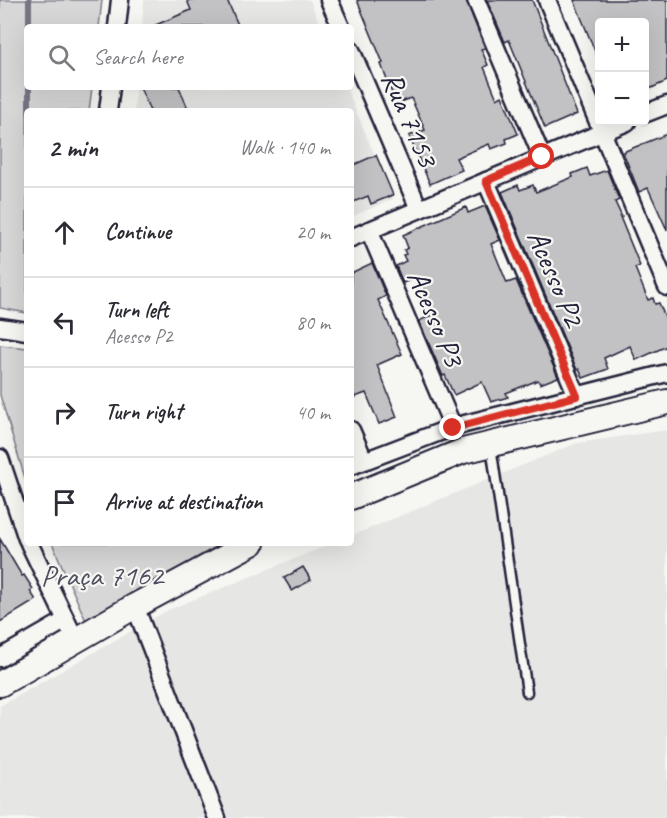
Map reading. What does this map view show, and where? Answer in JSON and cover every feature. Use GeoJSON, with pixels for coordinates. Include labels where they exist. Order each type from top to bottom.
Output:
{"type":"FeatureCollection","features":[{"type":"Feature","properties":{"kind":"main road"},"geometry":{"type":"LineString","coordinates":[[354,497],[463,451],[667,402]]}},
{"type":"Feature","properties":{"kind":"main road"},"geometry":{"type":"LineString","coordinates":[[0,684],[71,630],[135,606],[245,546]]}},
{"type":"Feature","properties":{"kind":"street"},"geometry":{"type":"LineString","coordinates":[[117,24],[120,0]]}},
{"type":"Feature","properties":{"kind":"street"},"geometry":{"type":"LineString","coordinates":[[329,0],[340,24]]}},
{"type":"Feature","properties":{"kind":"street"},"geometry":{"type":"LineString","coordinates":[[476,0],[542,157]]}},
{"type":"Feature","properties":{"kind":"street"},"geometry":{"type":"LineString","coordinates":[[547,0],[667,287]]}},
{"type":"Feature","properties":{"kind":"street","name":"Rua 7153"},"geometry":{"type":"LineString","coordinates":[[354,57],[419,209]]}},
{"type":"Feature","properties":{"kind":"street"},"geometry":{"type":"LineString","coordinates":[[108,108],[111,90]]}},
{"type":"Feature","properties":{"kind":"street"},"geometry":{"type":"LineString","coordinates":[[649,112],[667,105]]}},
{"type":"Feature","properties":{"kind":"street"},"geometry":{"type":"LineString","coordinates":[[354,237],[617,126]]}},
{"type":"Feature","properties":{"kind":"street","name":"Acesso P2"},"geometry":{"type":"LineString","coordinates":[[486,181],[577,396]]}},
{"type":"Feature","properties":{"kind":"street","name":"Acesso P3"},"geometry":{"type":"LineString","coordinates":[[369,230],[453,428]]}},
{"type":"Feature","properties":{"kind":"street"},"geometry":{"type":"LineString","coordinates":[[0,327],[24,331]]}},
{"type":"Feature","properties":{"kind":"street"},"geometry":{"type":"LineString","coordinates":[[354,446],[357,463],[453,428],[667,373]]}},
{"type":"Feature","properties":{"kind":"street"},"geometry":{"type":"LineString","coordinates":[[0,458],[24,529]]}},
{"type":"Feature","properties":{"kind":"street"},"geometry":{"type":"LineString","coordinates":[[0,658],[71,630],[30,546]]}},
{"type":"Feature","properties":{"kind":"street"},"geometry":{"type":"LineString","coordinates":[[135,606],[217,818]]}},
{"type":"Feature","properties":{"kind":"lane"},"geometry":{"type":"LineString","coordinates":[[491,444],[527,692]]}},
{"type":"Feature","properties":{"kind":"shaded area"},"geometry":{"type":"Polygon","coordinates":[[[144,0],[310,0],[320,24],[142,24],[144,0]]]}},
{"type":"Feature","properties":{"kind":"shaded area"},"geometry":{"type":"Polygon","coordinates":[[[136,90],[347,90],[393,199],[354,216],[354,108],[134,108],[136,90]]]}},
{"type":"Feature","properties":{"kind":"shaded area"},"geometry":{"type":"Polygon","coordinates":[[[667,430],[667,818],[0,818],[0,706],[168,610],[326,546],[354,546],[354,535],[577,443],[667,430]]]}},
{"type":"Feature","properties":{"kind":"green space"},"geometry":{"type":"Polygon","coordinates":[[[0,0],[102,0],[99,24],[24,24],[24,90],[92,90],[89,108],[24,108],[24,312],[0,308],[0,0]]]}},
{"type":"Feature","properties":{"kind":"green space","name":"Praça 7162"},"geometry":{"type":"Polygon","coordinates":[[[0,345],[24,348],[24,475],[0,395],[0,345]]]}},
{"type":"Feature","properties":{"kind":"green space","name":"Praça 7162"},"geometry":{"type":"Polygon","coordinates":[[[53,546],[217,546],[86,621],[53,546]]]}},
{"type":"Feature","properties":{"kind":"building"},"geometry":{"type":"Polygon","coordinates":[[[187,0],[227,0],[238,24],[158,24],[191,10],[187,0]]]}},
{"type":"Feature","properties":{"kind":"building"},"geometry":{"type":"Polygon","coordinates":[[[357,0],[466,0],[485,48],[481,49],[488,65],[484,67],[497,99],[502,96],[518,134],[506,139],[507,143],[491,149],[489,144],[456,158],[462,170],[430,184],[409,136],[425,130],[411,98],[396,104],[381,64],[383,63],[357,0]]]}},
{"type":"Feature","properties":{"kind":"building"},"geometry":{"type":"Polygon","coordinates":[[[487,0],[532,0],[577,114],[545,128],[509,40],[505,42],[487,0]]]}},
{"type":"Feature","properties":{"kind":"building"},"geometry":{"type":"Polygon","coordinates":[[[574,0],[667,0],[667,81],[649,89],[649,18],[595,18],[595,51],[574,0]]]}},
{"type":"Feature","properties":{"kind":"building"},"geometry":{"type":"Polygon","coordinates":[[[141,90],[180,90],[188,108],[149,108],[141,90]]]}},
{"type":"Feature","properties":{"kind":"building"},"geometry":{"type":"Polygon","coordinates":[[[667,134],[667,230],[648,188],[639,192],[623,152],[667,134]]]}},
{"type":"Feature","properties":{"kind":"building"},"geometry":{"type":"Polygon","coordinates":[[[376,155],[393,195],[371,204],[368,196],[354,202],[354,165],[376,155]]]}},
{"type":"Feature","properties":{"kind":"building"},"geometry":{"type":"Polygon","coordinates":[[[587,168],[590,176],[607,170],[619,200],[615,202],[622,217],[620,217],[640,266],[635,268],[648,300],[653,298],[655,304],[659,303],[667,322],[667,346],[636,360],[630,346],[604,358],[608,369],[583,378],[579,369],[577,370],[502,192],[518,185],[520,190],[533,185],[536,192],[573,177],[572,174],[587,168]]]}},
{"type":"Feature","properties":{"kind":"building"},"geometry":{"type":"Polygon","coordinates":[[[485,206],[500,240],[491,244],[507,283],[516,280],[558,377],[540,384],[538,380],[506,393],[508,397],[491,402],[482,382],[454,395],[445,375],[443,376],[419,321],[434,314],[421,282],[417,284],[415,278],[403,283],[396,266],[406,261],[403,255],[406,254],[404,250],[408,248],[403,235],[466,207],[468,213],[485,206]]]}},
{"type":"Feature","properties":{"kind":"building"},"geometry":{"type":"Polygon","coordinates":[[[372,263],[386,296],[378,300],[402,354],[377,365],[397,417],[379,424],[366,393],[355,397],[354,394],[354,272],[372,263]]]}},
{"type":"Feature","properties":{"kind":"building"},"geometry":{"type":"Polygon","coordinates":[[[0,539],[22,576],[24,575],[33,589],[30,591],[36,600],[0,622],[0,539]]]}},
{"type":"Feature","properties":{"kind":"building"},"geometry":{"type":"Polygon","coordinates":[[[303,567],[311,580],[292,591],[284,578],[303,567]]]}},
{"type":"Feature","properties":{"kind":"waterway"},"geometry":{"type":"LineString","coordinates":[[29,0],[29,24]]}},
{"type":"Feature","properties":{"kind":"waterway"},"geometry":{"type":"LineString","coordinates":[[29,90],[29,108]]}},
{"type":"Feature","properties":{"kind":"route"},"geometry":{"type":"LineString","coordinates":[[453,428],[577,396],[486,181],[542,157]]}}]}
